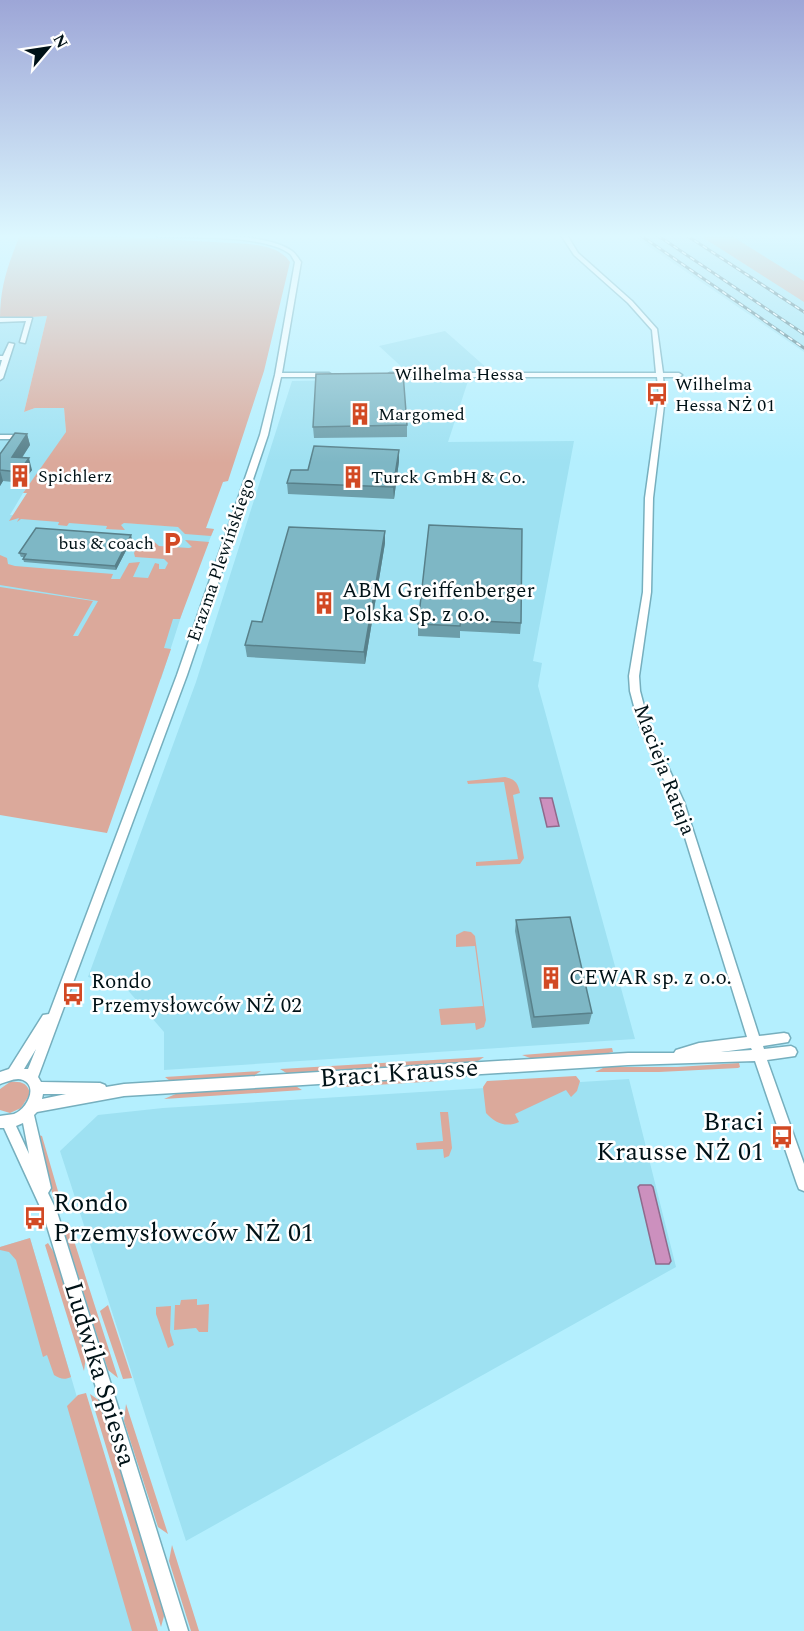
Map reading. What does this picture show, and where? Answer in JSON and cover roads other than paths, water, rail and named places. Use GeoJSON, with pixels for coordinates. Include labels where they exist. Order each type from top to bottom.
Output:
{"type":"FeatureCollection","features":[{"type":"Feature","properties":{"kind":"street","name":"Erazma Plewińskiego"},"geometry":{"type":"LineString","coordinates":[[30,1110],[35,1083],[63,990],[182,675],[264,435],[290,311]]}},
{"type":"Feature","properties":{"kind":"street","name":"Macieja Rataja"},"geometry":{"type":"LineString","coordinates":[[637,311],[655,330],[662,397],[649,498],[648,592],[634,676],[634,691],[648,734],[679,802],[755,1042],[804,1184]]}},
{"type":"Feature","properties":{"kind":"street"},"geometry":{"type":"LineString","coordinates":[[0,320],[30,319],[23,342]]}},
{"type":"Feature","properties":{"kind":"street"},"geometry":{"type":"LineString","coordinates":[[0,378],[3,358],[11,344]]}},
{"type":"Feature","properties":{"kind":"street","name":"Wilhelma Hessa"},"geometry":{"type":"LineString","coordinates":[[386,375],[678,372]]}},
{"type":"Feature","properties":{"kind":"street"},"geometry":{"type":"LineString","coordinates":[[278,375],[338,375]]}},
{"type":"Feature","properties":{"kind":"street"},"geometry":{"type":"LineString","coordinates":[[0,437],[20,437]]}},
{"type":"Feature","properties":{"kind":"street","name":"Erazma Plewińskiego"},"geometry":{"type":"LineString","coordinates":[[14,1073],[63,990]]}},
{"type":"Feature","properties":{"kind":"street","name":"Braci Krausse"},"geometry":{"type":"LineString","coordinates":[[674,1057],[699,1049],[784,1038]]}},
{"type":"Feature","properties":{"kind":"street","name":"Braci Krausse"},"geometry":{"type":"LineString","coordinates":[[14,1073],[35,1083],[124,1090],[674,1057],[760,1056],[791,1052]]}},
{"type":"Feature","properties":{"kind":"street"},"geometry":{"type":"LineString","coordinates":[[0,1078],[14,1073]]}},
{"type":"Feature","properties":{"kind":"street","name":"Braci Krausse"},"geometry":{"type":"LineString","coordinates":[[4,1123],[30,1110],[124,1090]]}},
{"type":"Feature","properties":{"kind":"street"},"geometry":{"type":"LineString","coordinates":[[30,1110],[50,1212]]}},
{"type":"Feature","properties":{"kind":"street","name":"Ludwika Spiessa"},"geometry":{"type":"LineString","coordinates":[[4,1123],[50,1212],[179,1631]]}},
{"type":"Feature","properties":{"kind":"railway"},"geometry":{"type":"LineString","coordinates":[[750,311],[804,348]]}},
{"type":"Feature","properties":{"kind":"railway"},"geometry":{"type":"LineString","coordinates":[[770,311],[804,334]]}},
{"type":"Feature","properties":{"kind":"place","name":"Wilhelma Hessa NŻ 01"},"geometry":{"type":"Point","coordinates":[657,394]}},
{"type":"Feature","properties":{"kind":"place","name":"Margomed"},"geometry":{"type":"Point","coordinates":[360,414]}},
{"type":"Feature","properties":{"kind":"place","name":"Spichlerz"},"geometry":{"type":"Point","coordinates":[20,476]}},
{"type":"Feature","properties":{"kind":"place","name":"Turck GmbH & Co."},"geometry":{"type":"Point","coordinates":[353,477]}},
{"type":"Feature","properties":{"kind":"place","name":"bus & coach"},"geometry":{"type":"Point","coordinates":[172,543]}},
{"type":"Feature","properties":{"kind":"place","name":"ABM Greiffenberger Polska Sp. z o.o."},"geometry":{"type":"Point","coordinates":[324,603]}},
{"type":"Feature","properties":{"kind":"place","name":"CEWAR sp. z o.o."},"geometry":{"type":"Point","coordinates":[551,978]}},
{"type":"Feature","properties":{"kind":"place","name":"Rondo Przemysłowców NŻ 02"},"geometry":{"type":"Point","coordinates":[73,994]}},
{"type":"Feature","properties":{"kind":"place","name":"Braci Krausse NŻ 01"},"geometry":{"type":"Point","coordinates":[782,1137]}},
{"type":"Feature","properties":{"kind":"place","name":"Rondo Przemysłowców NŻ 01"},"geometry":{"type":"Point","coordinates":[35,1218]}}]}
